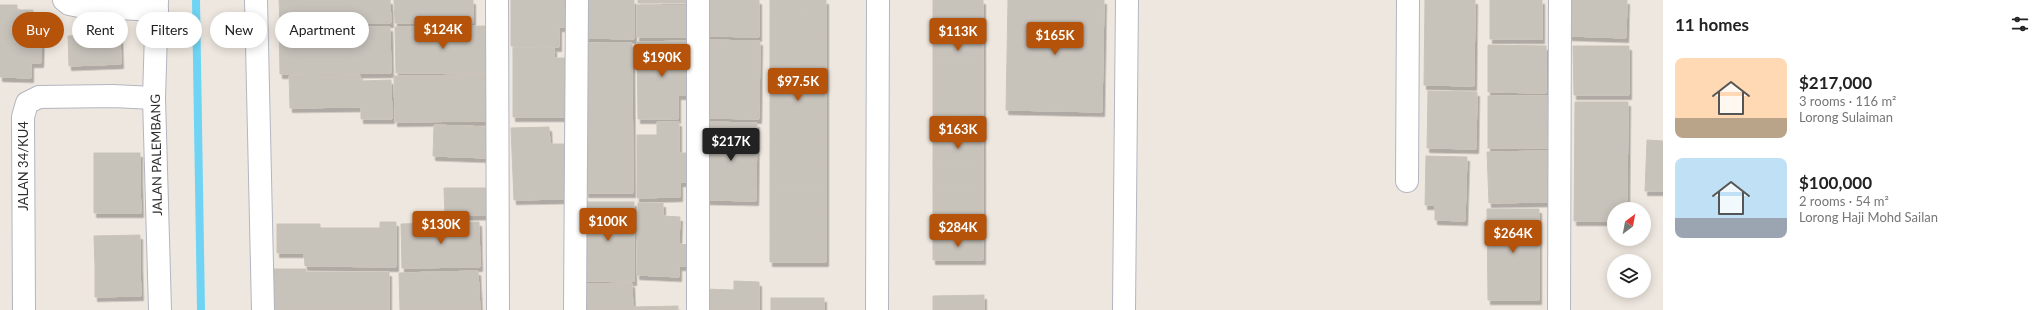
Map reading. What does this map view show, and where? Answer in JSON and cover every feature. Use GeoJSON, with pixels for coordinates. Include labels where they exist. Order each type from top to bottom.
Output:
{"type":"FeatureCollection","features":[{"type":"Feature","properties":{"kind":"street"},"geometry":{"type":"LineString","coordinates":[[64,0],[69,4],[79,6],[157,5]]}},
{"type":"Feature","properties":{"kind":"street"},"geometry":{"type":"LineString","coordinates":[[256,0],[263,310]]}},
{"type":"Feature","properties":{"kind":"street"},"geometry":{"type":"LineString","coordinates":[[497,0],[498,310]]}},
{"type":"Feature","properties":{"kind":"street"},"geometry":{"type":"LineString","coordinates":[[575,310],[577,0]]}},
{"type":"Feature","properties":{"kind":"street"},"geometry":{"type":"LineString","coordinates":[[698,0],[698,310]]}},
{"type":"Feature","properties":{"kind":"street"},"geometry":{"type":"LineString","coordinates":[[876,310],[878,0]]}},
{"type":"Feature","properties":{"kind":"street"},"geometry":{"type":"LineString","coordinates":[[1124,310],[1127,0]]}},
{"type":"Feature","properties":{"kind":"street"},"geometry":{"type":"LineString","coordinates":[[1407,181],[1408,0]]}},
{"type":"Feature","properties":{"kind":"street"},"geometry":{"type":"LineString","coordinates":[[1559,310],[1560,0]]}},
{"type":"Feature","properties":{"kind":"street","name":"JALAN PALEMBANG"},"geometry":{"type":"LineString","coordinates":[[157,5],[154,98],[160,310]]}},
{"type":"Feature","properties":{"kind":"street","name":"JALAN 34/KU4"},"geometry":{"type":"LineString","coordinates":[[24,310],[23,117],[27,103],[39,97],[113,96],[154,98]]}},
{"type":"Feature","properties":{"kind":"building"},"geometry":{"type":"Polygon","coordinates":[[[279,0],[390,0],[391,23],[369,23],[369,12],[279,12],[279,0]]]}},
{"type":"Feature","properties":{"kind":"building"},"geometry":{"type":"Polygon","coordinates":[[[394,0],[473,0],[473,23],[395,23],[394,0]]]}},
{"type":"Feature","properties":{"kind":"building"},"geometry":{"type":"Polygon","coordinates":[[[511,0],[567,0],[567,27],[559,27],[559,47],[511,46],[511,0]]]}},
{"type":"Feature","properties":{"kind":"building"},"geometry":{"type":"Polygon","coordinates":[[[583,0],[634,0],[634,39],[583,38],[583,0]]]}},
{"type":"Feature","properties":{"kind":"building"},"geometry":{"type":"Polygon","coordinates":[[[638,0],[690,0],[690,3],[638,3],[638,0]]]}},
{"type":"Feature","properties":{"kind":"building"},"geometry":{"type":"Polygon","coordinates":[[[703,0],[759,0],[759,37],[703,36],[703,0]]]}},
{"type":"Feature","properties":{"kind":"building"},"geometry":{"type":"Polygon","coordinates":[[[770,0],[826,0],[826,16],[770,15],[770,0]]]}},
{"type":"Feature","properties":{"kind":"building"},"geometry":{"type":"Polygon","coordinates":[[[933,0],[983,0],[983,16],[933,15],[933,0]]]}},
{"type":"Feature","properties":{"kind":"building"},"geometry":{"type":"Polygon","coordinates":[[[1008,0],[1104,0],[1102,112],[1006,110],[1008,0]]]}},
{"type":"Feature","properties":{"kind":"building"},"geometry":{"type":"Polygon","coordinates":[[[1425,0],[1475,0],[1474,86],[1424,85],[1425,0]]]}},
{"type":"Feature","properties":{"kind":"building"},"geometry":{"type":"Polygon","coordinates":[[[1490,0],[1542,0],[1542,39],[1490,39],[1490,0]]]}},
{"type":"Feature","properties":{"kind":"building"},"geometry":{"type":"Polygon","coordinates":[[[1570,0],[1627,0],[1626,38],[1569,36],[1570,0]]]}},
{"type":"Feature","properties":{"kind":"building"},"geometry":{"type":"Polygon","coordinates":[[[0,5],[17,5],[17,10],[33,10],[33,12],[12,12],[12,48],[42,48],[41,63],[31,63],[31,78],[0,77],[0,5]]]}},
{"type":"Feature","properties":{"kind":"building"},"geometry":{"type":"Polygon","coordinates":[[[637,5],[689,6],[689,37],[637,37],[637,5]]]}},
{"type":"Feature","properties":{"kind":"building"},"geometry":{"type":"Polygon","coordinates":[[[770,15],[826,16],[826,40],[770,40],[770,15]]]}},
{"type":"Feature","properties":{"kind":"building"},"geometry":{"type":"Polygon","coordinates":[[[933,15],[983,16],[983,40],[933,40],[933,15]]]}},
{"type":"Feature","properties":{"kind":"building"},"geometry":{"type":"Polygon","coordinates":[[[490,26],[491,73],[396,73],[395,27],[490,26]]]}},
{"type":"Feature","properties":{"kind":"building"},"geometry":{"type":"Polygon","coordinates":[[[369,27],[390,27],[391,73],[280,74],[279,48],[369,48],[369,27]]]}},
{"type":"Feature","properties":{"kind":"building"},"geometry":{"type":"Polygon","coordinates":[[[68,36],[72,36],[72,48],[120,48],[121,64],[69,66],[68,36]]]}},
{"type":"Feature","properties":{"kind":"building"},"geometry":{"type":"Polygon","coordinates":[[[703,40],[760,41],[759,119],[702,118],[703,40]]]}},
{"type":"Feature","properties":{"kind":"building"},"geometry":{"type":"Polygon","coordinates":[[[770,40],[826,40],[826,65],[770,64],[770,40]]]}},
{"type":"Feature","properties":{"kind":"building"},"geometry":{"type":"Polygon","coordinates":[[[933,40],[983,40],[983,64],[933,64],[933,40]]]}},
{"type":"Feature","properties":{"kind":"building"},"geometry":{"type":"Polygon","coordinates":[[[689,41],[689,95],[678,95],[678,119],[638,119],[637,42],[689,41]]]}},
{"type":"Feature","properties":{"kind":"building"},"geometry":{"type":"Polygon","coordinates":[[[585,43],[632,43],[633,193],[586,193],[585,43]]]}},
{"type":"Feature","properties":{"kind":"building"},"geometry":{"type":"Polygon","coordinates":[[[1488,45],[1546,46],[1546,93],[1488,92],[1488,45]]]}},
{"type":"Feature","properties":{"kind":"building"},"geometry":{"type":"Polygon","coordinates":[[[1573,46],[1629,46],[1629,95],[1574,95],[1573,46]]]}},
{"type":"Feature","properties":{"kind":"building"},"geometry":{"type":"Polygon","coordinates":[[[513,48],[554,48],[554,58],[565,58],[566,117],[513,117],[513,48]]]}},
{"type":"Feature","properties":{"kind":"building"},"geometry":{"type":"Polygon","coordinates":[[[770,64],[826,65],[826,90],[770,89],[770,64]]]}},
{"type":"Feature","properties":{"kind":"building"},"geometry":{"type":"Polygon","coordinates":[[[933,64],[983,64],[983,89],[933,89],[933,64]]]}},
{"type":"Feature","properties":{"kind":"building"},"geometry":{"type":"Polygon","coordinates":[[[360,75],[361,81],[391,80],[392,119],[361,119],[361,107],[290,108],[289,76],[360,75]]]}},
{"type":"Feature","properties":{"kind":"building"},"geometry":{"type":"Polygon","coordinates":[[[490,75],[491,121],[395,122],[394,76],[490,75]]]}},
{"type":"Feature","properties":{"kind":"building"},"geometry":{"type":"Polygon","coordinates":[[[770,89],[826,90],[826,114],[770,114],[770,89]]]}},
{"type":"Feature","properties":{"kind":"building"},"geometry":{"type":"Polygon","coordinates":[[[933,89],[983,89],[983,114],[933,113],[933,89]]]}},
{"type":"Feature","properties":{"kind":"building"},"geometry":{"type":"Polygon","coordinates":[[[1428,91],[1477,92],[1476,149],[1427,148],[1428,91]]]}},
{"type":"Feature","properties":{"kind":"building"},"geometry":{"type":"Polygon","coordinates":[[[1488,96],[1548,96],[1548,148],[1488,148],[1488,96]]]}},
{"type":"Feature","properties":{"kind":"building"},"geometry":{"type":"Polygon","coordinates":[[[1575,102],[1628,102],[1627,202],[1607,202],[1607,221],[1574,221],[1575,102]]]}},
{"type":"Feature","properties":{"kind":"building"},"geometry":{"type":"Polygon","coordinates":[[[933,113],[983,114],[983,138],[933,138],[933,113]]]}},
{"type":"Feature","properties":{"kind":"building"},"geometry":{"type":"Polygon","coordinates":[[[770,114],[826,114],[826,139],[770,138],[770,114]]]}},
{"type":"Feature","properties":{"kind":"building"},"geometry":{"type":"Polygon","coordinates":[[[657,122],[679,122],[679,153],[689,153],[689,182],[680,182],[680,197],[637,198],[637,135],[657,135],[657,122]]]}},
{"type":"Feature","properties":{"kind":"building"},"geometry":{"type":"Polygon","coordinates":[[[706,122],[757,123],[756,201],[705,200],[706,122]]]}},
{"type":"Feature","properties":{"kind":"building"},"geometry":{"type":"Polygon","coordinates":[[[434,125],[488,127],[487,158],[433,156],[434,125]]]}},
{"type":"Feature","properties":{"kind":"building"},"geometry":{"type":"Polygon","coordinates":[[[549,127],[550,144],[565,144],[567,199],[514,200],[511,128],[549,127]]]}},
{"type":"Feature","properties":{"kind":"building"},"geometry":{"type":"Polygon","coordinates":[[[770,138],[826,139],[826,164],[770,163],[770,138]]]}},
{"type":"Feature","properties":{"kind":"building"},"geometry":{"type":"Polygon","coordinates":[[[933,138],[983,138],[983,162],[933,162],[933,138]]]}},
{"type":"Feature","properties":{"kind":"building"},"geometry":{"type":"Polygon","coordinates":[[[1647,140],[1663,141],[1663,191],[1645,191],[1647,140]]]}},
{"type":"Feature","properties":{"kind":"building"},"geometry":{"type":"Polygon","coordinates":[[[1548,151],[1550,202],[1489,203],[1487,152],[1548,151]]]}},
{"type":"Feature","properties":{"kind":"building"},"geometry":{"type":"Polygon","coordinates":[[[94,153],[140,153],[140,183],[94,183],[94,153]]]}},
{"type":"Feature","properties":{"kind":"building"},"geometry":{"type":"Polygon","coordinates":[[[1426,156],[1467,157],[1465,221],[1435,220],[1435,205],[1425,205],[1426,156]]]}},
{"type":"Feature","properties":{"kind":"building"},"geometry":{"type":"Polygon","coordinates":[[[933,162],[983,162],[983,187],[933,187],[933,162]]]}},
{"type":"Feature","properties":{"kind":"building"},"geometry":{"type":"Polygon","coordinates":[[[770,163],[826,164],[826,188],[770,188],[770,163]]]}},
{"type":"Feature","properties":{"kind":"building"},"geometry":{"type":"Polygon","coordinates":[[[94,183],[140,183],[141,213],[94,213],[94,183]]]}},
{"type":"Feature","properties":{"kind":"building"},"geometry":{"type":"Polygon","coordinates":[[[933,187],[983,187],[983,211],[933,211],[933,187]]]}},
{"type":"Feature","properties":{"kind":"building"},"geometry":{"type":"Polygon","coordinates":[[[444,188],[492,188],[493,215],[445,216],[444,188]]]}},
{"type":"Feature","properties":{"kind":"building"},"geometry":{"type":"Polygon","coordinates":[[[770,188],[826,188],[826,213],[770,213],[770,188]]]}},
{"type":"Feature","properties":{"kind":"building"},"geometry":{"type":"Polygon","coordinates":[[[583,202],[634,202],[634,281],[583,281],[583,202]]]}},
{"type":"Feature","properties":{"kind":"building"},"geometry":{"type":"Polygon","coordinates":[[[638,203],[663,203],[663,216],[680,217],[679,244],[689,245],[689,266],[679,266],[679,277],[637,275],[638,203]]]}},
{"type":"Feature","properties":{"kind":"building"},"geometry":{"type":"Polygon","coordinates":[[[1487,209],[1539,209],[1539,300],[1488,300],[1487,209]]]}},
{"type":"Feature","properties":{"kind":"building"},"geometry":{"type":"Polygon","coordinates":[[[933,211],[983,211],[983,236],[933,235],[933,211]]]}},
{"type":"Feature","properties":{"kind":"building"},"geometry":{"type":"Polygon","coordinates":[[[770,213],[826,213],[826,238],[770,237],[770,213]]]}},
{"type":"Feature","properties":{"kind":"building"},"geometry":{"type":"Polygon","coordinates":[[[380,222],[396,222],[396,267],[305,266],[304,253],[277,253],[277,224],[320,224],[320,228],[380,228],[380,222]]]}},
{"type":"Feature","properties":{"kind":"building"},"geometry":{"type":"Polygon","coordinates":[[[479,222],[480,267],[402,268],[401,224],[479,222]]]}},
{"type":"Feature","properties":{"kind":"building"},"geometry":{"type":"Polygon","coordinates":[[[140,235],[140,265],[95,266],[94,236],[140,235]]]}},
{"type":"Feature","properties":{"kind":"building"},"geometry":{"type":"Polygon","coordinates":[[[933,235],[983,236],[983,260],[933,260],[933,235]]]}},
{"type":"Feature","properties":{"kind":"building"},"geometry":{"type":"Polygon","coordinates":[[[770,237],[826,238],[826,262],[770,262],[770,237]]]}},
{"type":"Feature","properties":{"kind":"building"},"geometry":{"type":"Polygon","coordinates":[[[140,265],[141,296],[95,297],[95,266],[140,265]]]}},
{"type":"Feature","properties":{"kind":"building"},"geometry":{"type":"Polygon","coordinates":[[[271,269],[306,269],[306,272],[389,272],[389,310],[271,310],[271,269]]]}},
{"type":"Feature","properties":{"kind":"building"},"geometry":{"type":"Polygon","coordinates":[[[478,271],[480,310],[400,310],[399,273],[478,271]]]}},
{"type":"Feature","properties":{"kind":"building"},"geometry":{"type":"Polygon","coordinates":[[[734,281],[759,282],[759,310],[704,310],[705,289],[734,290],[734,281]]]}},
{"type":"Feature","properties":{"kind":"building"},"geometry":{"type":"Polygon","coordinates":[[[632,283],[633,310],[586,310],[585,284],[632,283]]]}},
{"type":"Feature","properties":{"kind":"building"},"geometry":{"type":"Polygon","coordinates":[[[984,295],[984,310],[933,310],[933,296],[984,295]]]}},
{"type":"Feature","properties":{"kind":"building"},"geometry":{"type":"Polygon","coordinates":[[[771,298],[824,298],[824,310],[771,310],[771,298]]]}},
{"type":"Feature","properties":{"kind":"building"},"geometry":{"type":"Polygon","coordinates":[[[678,306],[678,310],[635,310],[634,307],[678,306]]]}},
{"type":"Feature","properties":{"kind":"waterway"},"geometry":{"type":"LineString","coordinates":[[196,0],[201,310]]}}]}
